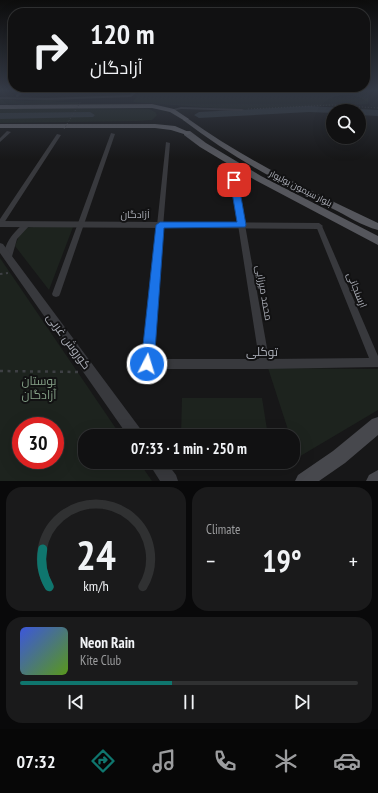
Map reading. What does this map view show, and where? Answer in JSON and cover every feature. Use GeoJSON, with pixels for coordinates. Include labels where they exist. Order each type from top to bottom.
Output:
{"type":"FeatureCollection","features":[{"type":"Feature","properties":{"kind":"highway"},"geometry":{"type":"LineString","coordinates":[[114,125],[150,121],[158,117],[158,113]]}},
{"type":"Feature","properties":{"kind":"highway"},"geometry":{"type":"LineString","coordinates":[[177,113],[185,119]]}},
{"type":"Feature","properties":{"kind":"highway"},"geometry":{"type":"LineString","coordinates":[[185,119],[170,119],[171,124],[181,128],[187,133]]}},
{"type":"Feature","properties":{"kind":"highway"},"geometry":{"type":"LineString","coordinates":[[0,126],[161,126],[187,133]]}},
{"type":"Feature","properties":{"kind":"main road","name":"بلوار سیمون بولیوار"},"geometry":{"type":"LineString","coordinates":[[185,119],[207,136],[232,152],[283,180],[378,227]]}},
{"type":"Feature","properties":{"kind":"main road","name":"بلوار سیمون بولیوار"},"geometry":{"type":"LineString","coordinates":[[187,133],[203,145],[258,178],[378,240]]}},
{"type":"Feature","properties":{"kind":"main road"},"geometry":{"type":"LineString","coordinates":[[304,481],[339,457],[378,425]]}},
{"type":"Feature","properties":{"kind":"street"},"geometry":{"type":"LineString","coordinates":[[0,141],[9,132]]}},
{"type":"Feature","properties":{"kind":"street"},"geometry":{"type":"LineString","coordinates":[[56,294],[82,225],[113,134]]}},
{"type":"Feature","properties":{"kind":"street"},"geometry":{"type":"LineString","coordinates":[[0,224],[59,135]]}},
{"type":"Feature","properties":{"kind":"street"},"geometry":{"type":"LineString","coordinates":[[160,225],[168,143]]}},
{"type":"Feature","properties":{"kind":"street","name":"محمد میرزایی"},"geometry":{"type":"LineString","coordinates":[[234,180],[265,364]]}},
{"type":"Feature","properties":{"kind":"street","name":"آزادگان"},"geometry":{"type":"LineString","coordinates":[[0,224],[319,226]]}},
{"type":"Feature","properties":{"kind":"street"},"geometry":{"type":"LineString","coordinates":[[8,258],[12,240],[28,224]]}},
{"type":"Feature","properties":{"kind":"street","name":"توکلی"},"geometry":{"type":"LineString","coordinates":[[160,225],[147,364],[376,363]]}},
{"type":"Feature","properties":{"kind":"street","name":"ارسنجانی"},"geometry":{"type":"LineString","coordinates":[[319,226],[376,363]]}},
{"type":"Feature","properties":{"kind":"street","name":"کوروش غربی"},"geometry":{"type":"LineString","coordinates":[[0,246],[132,429]]}},
{"type":"Feature","properties":{"kind":"street"},"geometry":{"type":"LineString","coordinates":[[161,469],[170,481]]}},
{"type":"Feature","properties":{"kind":"path"},"geometry":{"type":"LineString","coordinates":[[64,129],[73,113]]}},
{"type":"Feature","properties":{"kind":"path"},"geometry":{"type":"LineString","coordinates":[[0,371],[91,372]]}},
{"type":"Feature","properties":{"kind":"green space"},"geometry":{"type":"Polygon","coordinates":[[[0,113],[156,113],[157,115],[152,120],[138,121],[0,123],[0,113]]]}},
{"type":"Feature","properties":{"kind":"green space"},"geometry":{"type":"Polygon","coordinates":[[[73,227],[49,290],[15,246],[24,228],[73,227]]]}},
{"type":"Feature","properties":{"kind":"green space","name":"بوستان آزادگان"},"geometry":{"type":"Polygon","coordinates":[[[0,258],[116,429],[78,429],[78,469],[144,469],[152,481],[0,481],[0,258]]]}},
{"type":"Feature","properties":{"kind":"green space"},"geometry":{"type":"Polygon","coordinates":[[[268,368],[378,369],[378,410],[300,456],[300,429],[288,429],[268,368]]]}},
{"type":"Feature","properties":{"kind":"green space"},"geometry":{"type":"Polygon","coordinates":[[[182,398],[262,398],[267,429],[181,429],[182,398]]]}},
{"type":"Feature","properties":{"kind":"waterway"},"geometry":{"type":"LineString","coordinates":[[199,115],[227,113]]}},
{"type":"Feature","properties":{"kind":"waterway"},"geometry":{"type":"LineString","coordinates":[[0,116],[90,115]]}},
{"type":"Feature","properties":{"kind":"route"},"geometry":{"type":"LineString","coordinates":[[147,364],[160,225],[242,225],[234,180]]}}]}
